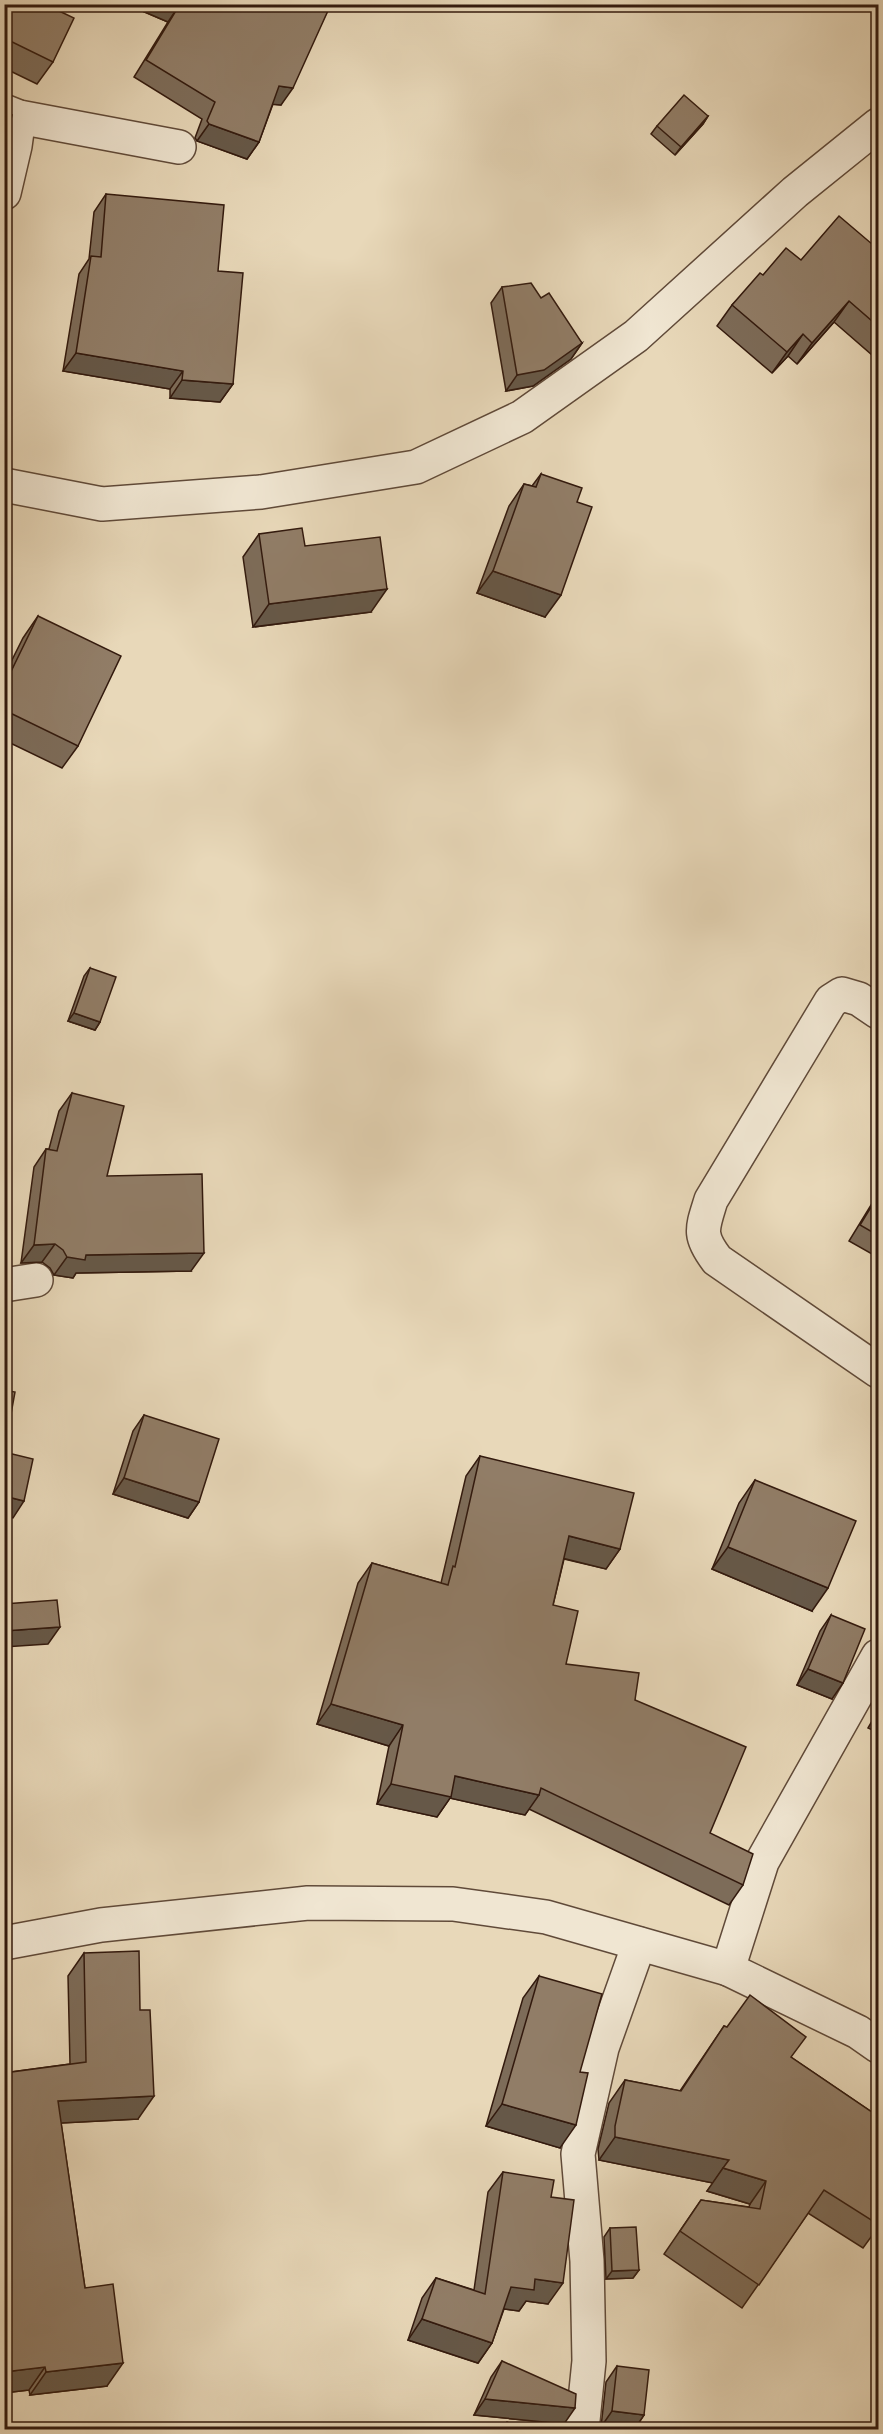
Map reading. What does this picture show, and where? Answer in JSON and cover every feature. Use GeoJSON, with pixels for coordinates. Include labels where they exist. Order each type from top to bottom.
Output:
{"type":"FeatureCollection","features":[{"type":"Feature","properties":{"kind":"street"},"geometry":{"type":"LineString","coordinates":[[4,193],[15,146],[12,114],[179,147]]}},
{"type":"Feature","properties":{"kind":"street"},"geometry":{"type":"LineString","coordinates":[[4,485],[102,504],[261,492],[416,467],[522,417],[636,336],[795,192],[879,125]]}},
{"type":"Feature","properties":{"kind":"street"},"geometry":{"type":"LineString","coordinates":[[879,1012],[859,999],[842,994],[831,1001],[711,1200],[704,1221],[704,1243],[717,1260],[879,1371]]}},
{"type":"Feature","properties":{"kind":"street"},"geometry":{"type":"LineString","coordinates":[[4,1285],[36,1281]]}},
{"type":"Feature","properties":{"kind":"street"},"geometry":{"type":"LineString","coordinates":[[728,1970],[762,1862],[879,1656]]}},
{"type":"Feature","properties":{"kind":"street"},"geometry":{"type":"LineString","coordinates":[[4,1943],[101,1926],[319,1903],[453,1904],[546,1917],[728,1970],[858,2032],[879,2046]]}},
{"type":"Feature","properties":{"kind":"street"},"geometry":{"type":"LineString","coordinates":[[582,2430],[589,2350],[587,2261],[578,2154],[602,2048],[639,1944]]}},
{"type":"Feature","properties":{"kind":"building"},"geometry":{"type":"Polygon","coordinates":[[[4,4],[57,4],[55,9],[74,18],[53,62],[4,38],[4,4]]]}},
{"type":"Feature","properties":{"kind":"building"},"geometry":{"type":"Polygon","coordinates":[[[180,4],[331,4],[293,88],[279,86],[259,142],[209,124],[207,121],[215,102],[146,60],[180,4]]]}},
{"type":"Feature","properties":{"kind":"building"},"geometry":{"type":"Polygon","coordinates":[[[684,95],[708,116],[681,147],[657,126],[684,95]]]}},
{"type":"Feature","properties":{"kind":"building"},"geometry":{"type":"Polygon","coordinates":[[[4,114],[12,115],[4,150],[4,114]]]}},
{"type":"Feature","properties":{"kind":"building"},"geometry":{"type":"Polygon","coordinates":[[[106,194],[224,205],[218,271],[243,273],[233,384],[182,380],[183,371],[76,353],[91,256],[101,257],[106,194]]]}},
{"type":"Feature","properties":{"kind":"building"},"geometry":{"type":"Polygon","coordinates":[[[839,216],[879,250],[879,327],[849,301],[812,343],[803,334],[787,352],[732,305],[760,273],[763,275],[786,248],[801,260],[839,216]]]}},
{"type":"Feature","properties":{"kind":"building"},"geometry":{"type":"Polygon","coordinates":[[[531,283],[541,298],[549,293],[582,343],[544,370],[517,375],[502,287],[531,283]]]}},
{"type":"Feature","properties":{"kind":"building"},"geometry":{"type":"Polygon","coordinates":[[[541,474],[582,488],[577,502],[592,507],[561,595],[493,571],[524,484],[536,487],[541,474]]]}},
{"type":"Feature","properties":{"kind":"building"},"geometry":{"type":"Polygon","coordinates":[[[302,528],[305,546],[380,537],[387,589],[269,604],[259,534],[302,528]]]}},
{"type":"Feature","properties":{"kind":"building"},"geometry":{"type":"Polygon","coordinates":[[[38,616],[121,656],[78,746],[4,710],[4,686],[38,616]]]}},
{"type":"Feature","properties":{"kind":"building"},"geometry":{"type":"Polygon","coordinates":[[[90,968],[116,977],[100,1022],[74,1013],[90,968]]]}},
{"type":"Feature","properties":{"kind":"building"},"geometry":{"type":"Polygon","coordinates":[[[72,1093],[124,1106],[107,1176],[202,1174],[204,1253],[86,1255],[85,1260],[67,1257],[63,1250],[55,1244],[34,1245],[46,1149],[57,1151],[72,1093]]]}},
{"type":"Feature","properties":{"kind":"building"},"geometry":{"type":"Polygon","coordinates":[[[879,1194],[879,1236],[860,1225],[879,1194]]]}},
{"type":"Feature","properties":{"kind":"building"},"geometry":{"type":"Polygon","coordinates":[[[4,1390],[15,1392],[4,1452],[4,1390]]]}},
{"type":"Feature","properties":{"kind":"building"},"geometry":{"type":"Polygon","coordinates":[[[144,1415],[219,1439],[199,1502],[124,1478],[144,1415]]]}},
{"type":"Feature","properties":{"kind":"building"},"geometry":{"type":"Polygon","coordinates":[[[4,1452],[33,1459],[24,1501],[4,1496],[4,1452]]]}},
{"type":"Feature","properties":{"kind":"building"},"geometry":{"type":"Polygon","coordinates":[[[480,1456],[634,1493],[620,1549],[569,1536],[553,1605],[578,1611],[566,1664],[639,1673],[635,1700],[746,1747],[710,1833],[753,1854],[743,1885],[541,1788],[539,1795],[455,1776],[451,1797],[391,1784],[403,1725],[331,1704],[372,1563],[448,1585],[453,1566],[455,1567],[480,1456]]]}},
{"type":"Feature","properties":{"kind":"building"},"geometry":{"type":"Polygon","coordinates":[[[755,1480],[856,1521],[828,1588],[728,1547],[755,1480]]]}},
{"type":"Feature","properties":{"kind":"building"},"geometry":{"type":"Polygon","coordinates":[[[57,1600],[60,1627],[4,1631],[4,1604],[57,1600]]]}},
{"type":"Feature","properties":{"kind":"building"},"geometry":{"type":"Polygon","coordinates":[[[831,1615],[865,1629],[843,1683],[808,1669],[831,1615]]]}},
{"type":"Feature","properties":{"kind":"building"},"geometry":{"type":"Polygon","coordinates":[[[879,1711],[879,1722],[874,1720],[879,1711]]]}},
{"type":"Feature","properties":{"kind":"building"},"geometry":{"type":"Polygon","coordinates":[[[139,1951],[140,2010],[150,2010],[154,2096],[58,2101],[85,2288],[113,2284],[123,2363],[46,2372],[45,2367],[4,2372],[4,2073],[86,2062],[84,1953],[139,1951]]]}},
{"type":"Feature","properties":{"kind":"building"},"geometry":{"type":"Polygon","coordinates":[[[539,1976],[602,1994],[580,2072],[588,2073],[576,2125],[502,2104],[539,1976]]]}},
{"type":"Feature","properties":{"kind":"building"},"geometry":{"type":"Polygon","coordinates":[[[750,1995],[806,2037],[791,2057],[879,2117],[879,2225],[824,2190],[759,2285],[680,2231],[701,2200],[760,2209],[766,2181],[723,2168],[729,2160],[615,2137],[615,2126],[625,2080],[681,2091],[724,2026],[727,2027],[750,1995]]]}},
{"type":"Feature","properties":{"kind":"building"},"geometry":{"type":"Polygon","coordinates":[[[503,2172],[554,2180],[551,2197],[574,2200],[563,2283],[535,2279],[534,2290],[511,2287],[492,2343],[422,2319],[436,2278],[485,2294],[503,2172]]]}},
{"type":"Feature","properties":{"kind":"building"},"geometry":{"type":"Polygon","coordinates":[[[636,2227],[639,2270],[612,2271],[610,2228],[636,2227]]]}},
{"type":"Feature","properties":{"kind":"building"},"geometry":{"type":"Polygon","coordinates":[[[502,2361],[576,2394],[575,2408],[485,2399],[502,2361]]]}},
{"type":"Feature","properties":{"kind":"building"},"geometry":{"type":"Polygon","coordinates":[[[617,2366],[649,2370],[644,2415],[612,2411],[617,2366]]]}},
{"type":"Feature","properties":{"kind":"building"},"geometry":{"type":"Polygon","coordinates":[[[507,2422],[526,2430],[504,2430],[507,2422]]]}}]}
